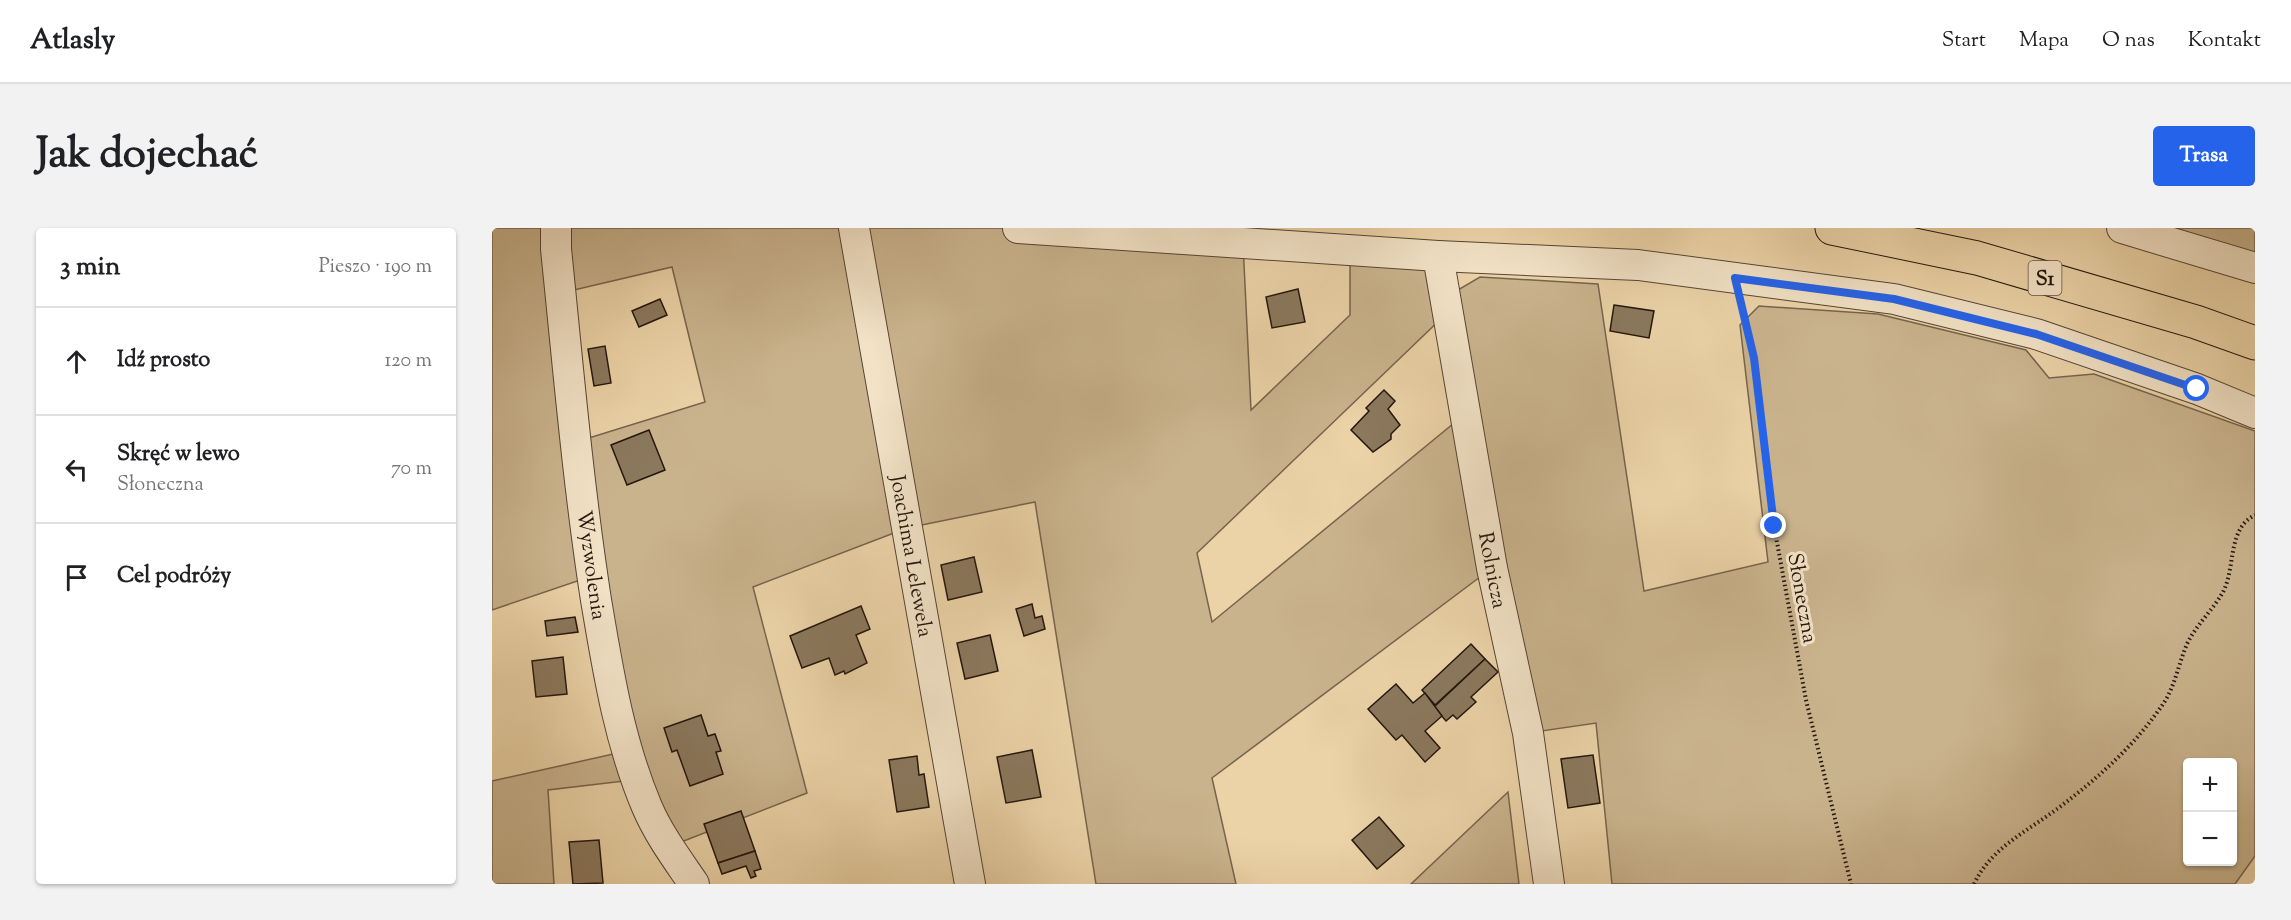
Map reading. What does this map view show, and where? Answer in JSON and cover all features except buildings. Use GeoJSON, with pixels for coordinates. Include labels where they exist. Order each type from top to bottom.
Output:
{"type":"FeatureCollection","features":[{"type":"Feature","properties":{"kind":"highway","name":"S1"},"geometry":{"type":"LineString","coordinates":[[1832,228],[1977,258],[2196,322],[2255,343]]}},
{"type":"Feature","properties":{"kind":"street","name":"Wyzwolenia"},"geometry":{"type":"LineString","coordinates":[[556,228],[556,249],[580,487],[610,688],[627,751],[647,806],[662,837],[694,884]]}},
{"type":"Feature","properties":{"kind":"street","name":"Joachima Lelewela"},"geometry":{"type":"LineString","coordinates":[[854,228],[970,884]]}},
{"type":"Feature","properties":{"kind":"street"},"geometry":{"type":"LineString","coordinates":[[1018,228],[1438,256],[1638,265],[1894,299],[2036,334],[2197,389],[2255,413]]}},
{"type":"Feature","properties":{"kind":"street"},"geometry":{"type":"LineString","coordinates":[[2121,228],[2255,268]]}},
{"type":"Feature","properties":{"kind":"street","name":"Rolnicza"},"geometry":{"type":"LineString","coordinates":[[1438,256],[1492,568],[1528,733],[1550,884]]}},
{"type":"Feature","properties":{"kind":"path","name":"Słoneczna"},"geometry":{"type":"LineString","coordinates":[[1735,278],[1754,358],[1774,526],[1806,700],[1851,884]]}},
{"type":"Feature","properties":{"kind":"path"},"geometry":{"type":"LineString","coordinates":[[1974,884],[1982,868],[2014,836],[2056,809],[2093,780],[2120,757],[2146,728],[2166,700],[2188,643],[2224,591],[2236,535],[2248,519],[2255,515]]}},
{"type":"Feature","properties":{"kind":"shaded area"},"geometry":{"type":"Polygon","coordinates":[[[492,228],[1018,228],[1243,243],[1251,410],[1350,315],[1350,250],[1438,256],[1453,293],[1480,277],[1598,284],[1644,591],[1768,562],[1740,325],[1759,306],[1878,314],[2026,350],[2049,378],[2094,374],[2255,431],[2255,856],[2235,884],[1612,884],[1596,723],[1528,733],[1492,568],[1212,778],[1236,884],[1096,884],[1035,502],[907,528],[753,587],[807,793],[658,851],[624,781],[548,790],[554,884],[492,884],[492,781],[627,751],[592,576],[492,610],[492,228]],[[672,267],[561,293],[576,442],[705,402],[672,267]],[[1447,313],[1197,553],[1212,622],[1465,414],[1447,313]]]}},
{"type":"Feature","properties":{"kind":"shaded area"},"geometry":{"type":"Polygon","coordinates":[[[2122,228],[2255,228],[2255,268],[2122,228]]]}},
{"type":"Feature","properties":{"kind":"shaded area"},"geometry":{"type":"Polygon","coordinates":[[[1508,792],[1519,884],[1411,884],[1508,792]]]}},
{"type":"Feature","properties":{"kind":"route"},"geometry":{"type":"LineString","coordinates":[[1774,526],[1754,358],[1735,278],[1810,290],[1894,299],[2036,334],[2197,389]]}}]}
